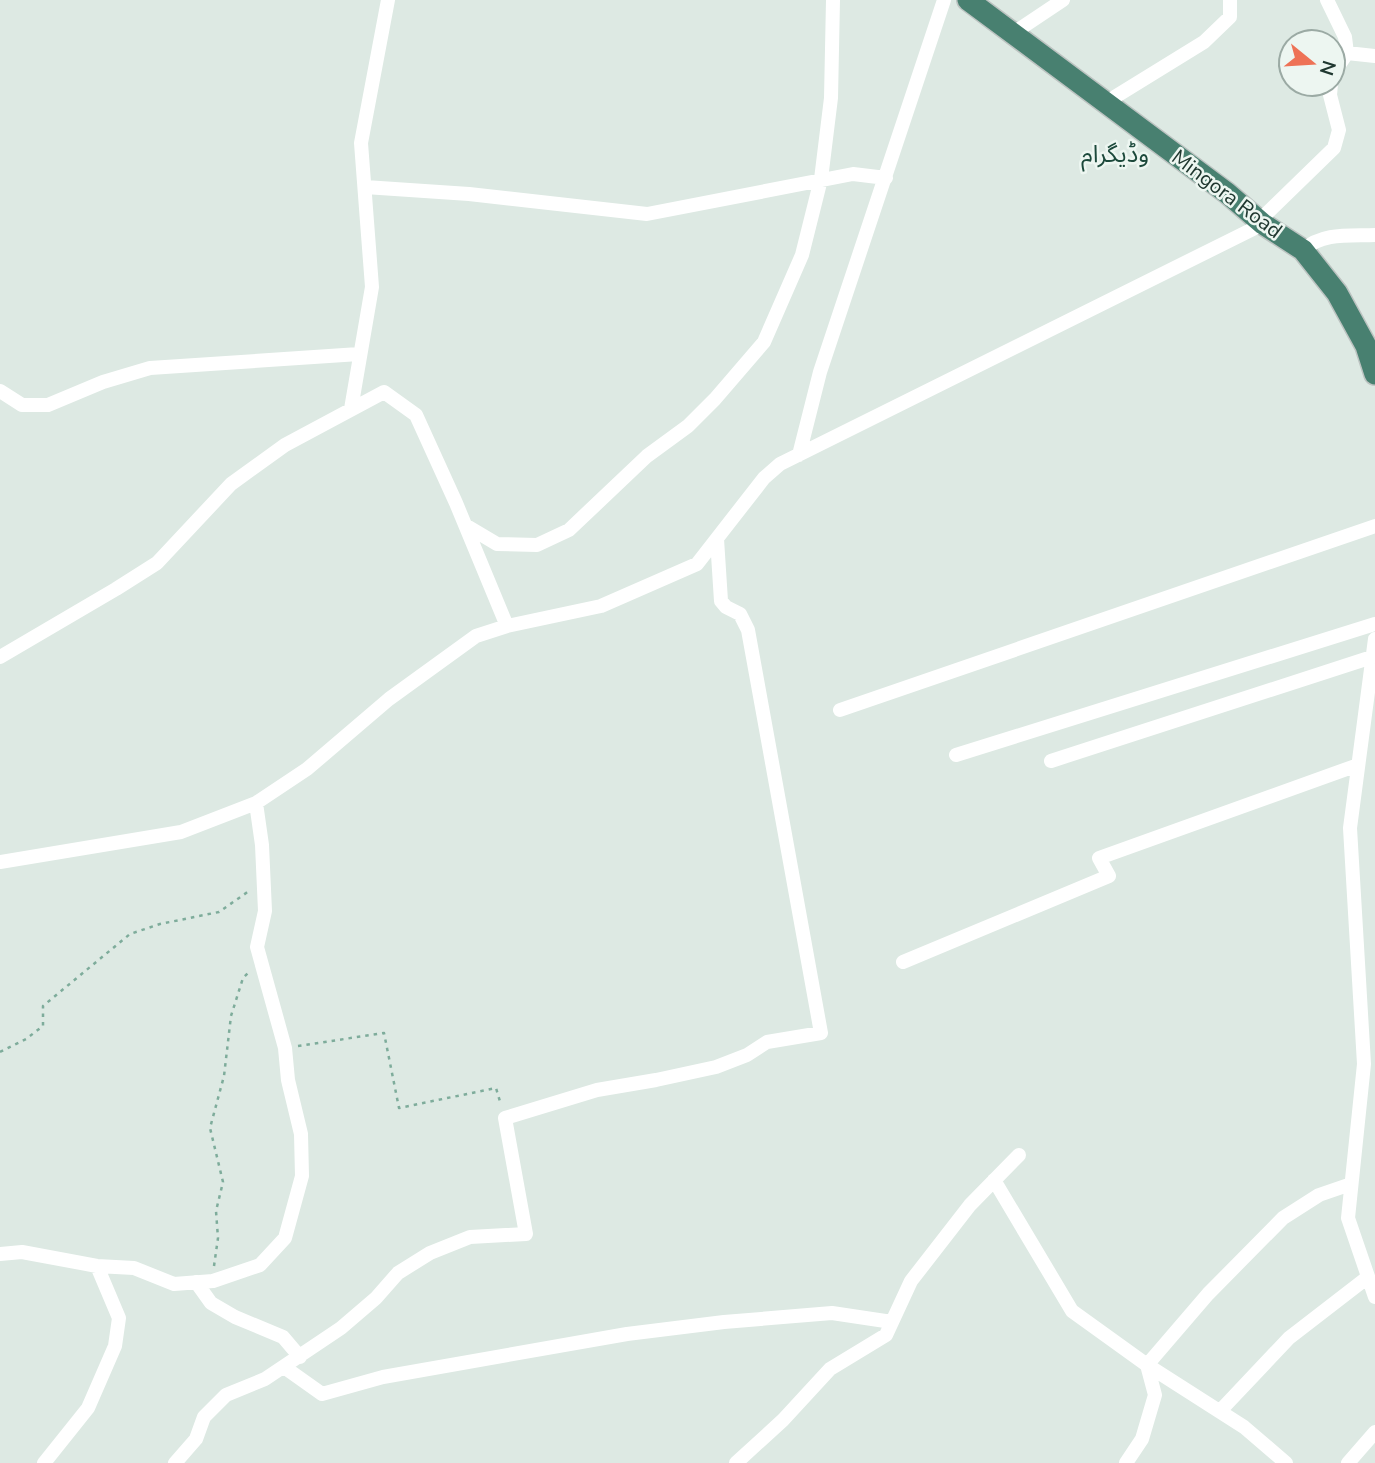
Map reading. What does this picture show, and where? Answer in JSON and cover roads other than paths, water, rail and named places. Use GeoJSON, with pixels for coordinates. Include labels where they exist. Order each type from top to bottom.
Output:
{"type":"FeatureCollection","features":[{"type":"Feature","properties":{"kind":"highway","name":"Mingora Road"},"geometry":{"type":"LineString","coordinates":[[968,0],[1227,193],[1261,222],[1303,250],[1337,293],[1366,346],[1375,374]]}},
{"type":"Feature","properties":{"kind":"street"},"geometry":{"type":"LineString","coordinates":[[351,409],[372,287],[361,143],[388,0]]}},
{"type":"Feature","properties":{"kind":"street"},"geometry":{"type":"LineString","coordinates":[[465,525],[497,544],[537,545],[569,530],[647,457],[688,426],[764,342],[803,255],[821,179],[831,98],[833,0]]}},
{"type":"Feature","properties":{"kind":"street"},"geometry":{"type":"LineString","coordinates":[[799,455],[820,372],[944,0]]}},
{"type":"Feature","properties":{"kind":"street"},"geometry":{"type":"LineString","coordinates":[[1012,34],[1063,0]]}},
{"type":"Feature","properties":{"kind":"street"},"geometry":{"type":"LineString","coordinates":[[1105,103],[1204,42],[1230,17],[1230,0]]}},
{"type":"Feature","properties":{"kind":"street"},"geometry":{"type":"LineString","coordinates":[[1327,0],[1341,28]]}},
{"type":"Feature","properties":{"kind":"street"},"geometry":{"type":"LineString","coordinates":[[1347,52],[1375,56]]}},
{"type":"Feature","properties":{"kind":"street"},"geometry":{"type":"LineString","coordinates":[[0,862],[181,832],[256,803],[307,769],[389,699],[476,636],[508,626],[601,606],[697,564],[764,478],[780,464],[1261,222],[1334,148],[1339,130],[1331,98]]}},
{"type":"Feature","properties":{"kind":"street"},"geometry":{"type":"LineString","coordinates":[[365,187],[470,194],[647,214],[853,174],[886,178]]}},
{"type":"Feature","properties":{"kind":"street"},"geometry":{"type":"LineString","coordinates":[[1303,250],[1321,238],[1375,235]]}},
{"type":"Feature","properties":{"kind":"street"},"geometry":{"type":"LineString","coordinates":[[0,391],[22,405],[48,405],[103,382],[150,368],[359,355]]}},
{"type":"Feature","properties":{"kind":"street"},"geometry":{"type":"LineString","coordinates":[[0,657],[157,562],[231,484],[285,444],[384,392],[416,415],[508,626]]}},
{"type":"Feature","properties":{"kind":"street"},"geometry":{"type":"LineString","coordinates":[[840,710],[1375,526]]}},
{"type":"Feature","properties":{"kind":"street"},"geometry":{"type":"LineString","coordinates":[[175,1463],[196,1439],[204,1417],[226,1395],[265,1379],[341,1328],[398,1273],[430,1253],[470,1237],[526,1234],[505,1118],[597,1090],[716,1066],[747,1055],[767,1042],[821,1033],[748,630],[740,614],[726,607],[721,601],[717,539]]}},
{"type":"Feature","properties":{"kind":"street"},"geometry":{"type":"LineString","coordinates":[[956,755],[1375,624]]}},
{"type":"Feature","properties":{"kind":"street"},"geometry":{"type":"LineString","coordinates":[[1375,639],[1350,828],[1364,1064],[1348,1218],[1375,1297]]}},
{"type":"Feature","properties":{"kind":"street"},"geometry":{"type":"LineString","coordinates":[[1051,761],[1372,657]]}},
{"type":"Feature","properties":{"kind":"street"},"geometry":{"type":"LineString","coordinates":[[903,962],[1109,876],[1098,858],[1358,765]]}},
{"type":"Feature","properties":{"kind":"street"},"geometry":{"type":"LineString","coordinates":[[0,1254],[22,1252],[97,1266],[134,1268],[174,1284],[213,1281],[260,1265],[285,1238],[302,1176],[301,1134],[288,1080],[285,1048],[257,947],[265,911],[256,803]]}},
{"type":"Feature","properties":{"kind":"street"},"geometry":{"type":"LineString","coordinates":[[736,1463],[783,1420],[830,1369],[886,1335],[911,1281],[970,1205],[1018,1155]]}},
{"type":"Feature","properties":{"kind":"street"},"geometry":{"type":"LineString","coordinates":[[994,1181],[1072,1311],[1147,1365],[1244,1427],[1286,1463]]}},
{"type":"Feature","properties":{"kind":"street"},"geometry":{"type":"LineString","coordinates":[[1147,1365],[1208,1294],[1283,1219],[1319,1195],[1351,1184]]}},
{"type":"Feature","properties":{"kind":"street"},"geometry":{"type":"LineString","coordinates":[[44,1463],[88,1408],[115,1346],[119,1318],[97,1266]]}},
{"type":"Feature","properties":{"kind":"street"},"geometry":{"type":"LineString","coordinates":[[1220,1411],[1289,1338],[1368,1277]]}},
{"type":"Feature","properties":{"kind":"street"},"geometry":{"type":"LineString","coordinates":[[197,1282],[211,1303],[235,1317],[283,1337],[300,1357]]}},
{"type":"Feature","properties":{"kind":"street"},"geometry":{"type":"LineString","coordinates":[[284,1367],[322,1394],[383,1377],[627,1334],[832,1313],[892,1322]]}},
{"type":"Feature","properties":{"kind":"street"},"geometry":{"type":"LineString","coordinates":[[1126,1463],[1142,1439],[1155,1395],[1147,1365]]}},
{"type":"Feature","properties":{"kind":"street"},"geometry":{"type":"LineString","coordinates":[[1348,1463],[1375,1432]]}},
{"type":"Feature","properties":{"kind":"district","name":"وڈیگرام"},"geometry":{"type":"Point","coordinates":[1115,154]}}]}
